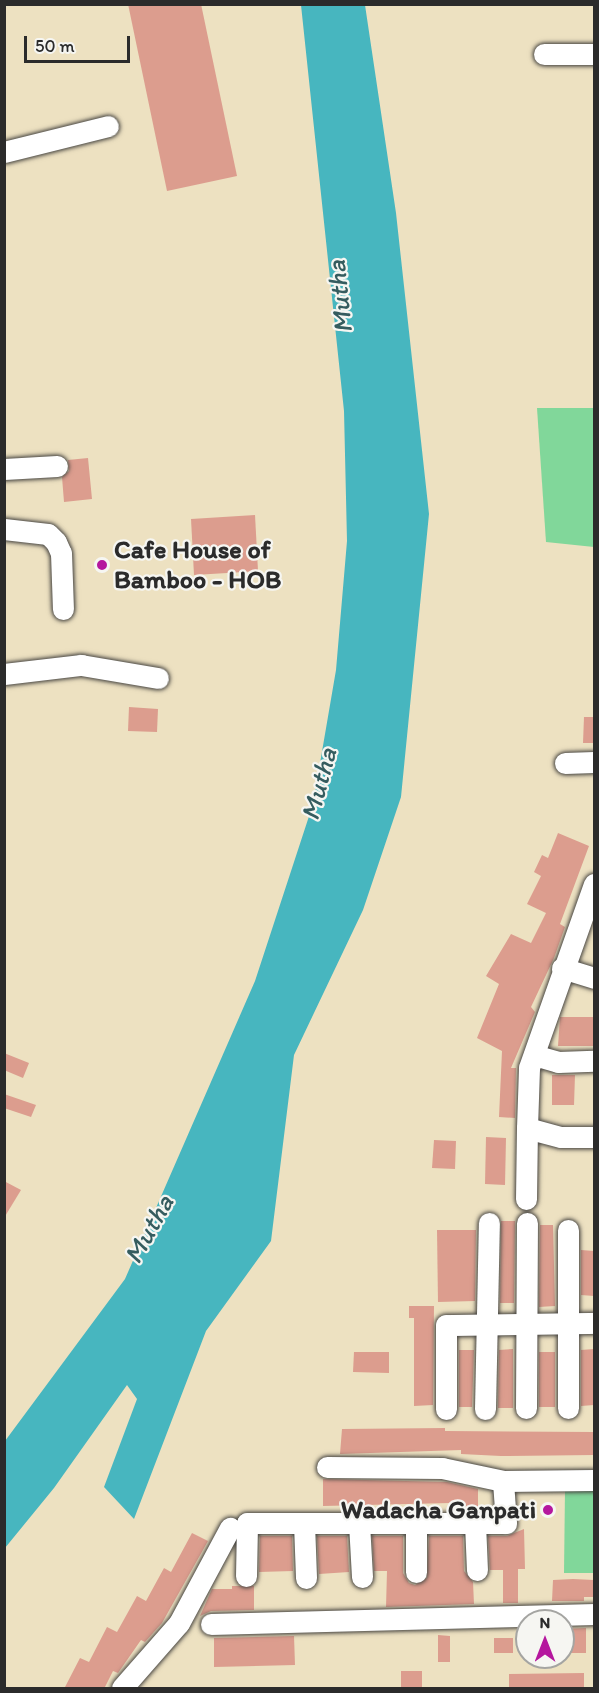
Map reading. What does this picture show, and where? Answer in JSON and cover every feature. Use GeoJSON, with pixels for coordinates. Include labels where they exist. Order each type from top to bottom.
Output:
{"type":"FeatureCollection","features":[{"type":"Feature","properties":{"kind":"street"},"geometry":{"type":"LineString","coordinates":[[544,54],[594,54]]}},
{"type":"Feature","properties":{"kind":"street"},"geometry":{"type":"LineString","coordinates":[[4,152],[108,126]]}},
{"type":"Feature","properties":{"kind":"street"},"geometry":{"type":"LineString","coordinates":[[4,469],[57,466]]}},
{"type":"Feature","properties":{"kind":"street"},"geometry":{"type":"LineString","coordinates":[[4,529],[48,534],[56,542],[61,554],[63,609]]}},
{"type":"Feature","properties":{"kind":"street"},"geometry":{"type":"LineString","coordinates":[[4,674],[81,664],[158,678]]}},
{"type":"Feature","properties":{"kind":"street"},"geometry":{"type":"LineString","coordinates":[[565,763],[594,762]]}},
{"type":"Feature","properties":{"kind":"street"},"geometry":{"type":"LineString","coordinates":[[526,1199],[530,1068],[562,968],[594,884]]}},
{"type":"Feature","properties":{"kind":"street"},"geometry":{"type":"LineString","coordinates":[[562,968],[594,978]]}},
{"type":"Feature","properties":{"kind":"street"},"geometry":{"type":"LineString","coordinates":[[534,1055],[558,1062],[594,1061]]}},
{"type":"Feature","properties":{"kind":"street"},"geometry":{"type":"LineString","coordinates":[[527,1128],[561,1137],[594,1137]]}},
{"type":"Feature","properties":{"kind":"street"},"geometry":{"type":"LineString","coordinates":[[485,1409],[489,1223]]}},
{"type":"Feature","properties":{"kind":"street"},"geometry":{"type":"LineString","coordinates":[[526,1408],[527,1223]]}},
{"type":"Feature","properties":{"kind":"street"},"geometry":{"type":"LineString","coordinates":[[568,1230],[568,1408]]}},
{"type":"Feature","properties":{"kind":"street"},"geometry":{"type":"LineString","coordinates":[[446,1409],[446,1325],[594,1323]]}},
{"type":"Feature","properties":{"kind":"street"},"geometry":{"type":"LineString","coordinates":[[327,1467],[442,1468],[503,1481],[594,1480]]}},
{"type":"Feature","properties":{"kind":"street"},"geometry":{"type":"LineString","coordinates":[[246,1576],[247,1523],[506,1522],[503,1481]]}},
{"type":"Feature","properties":{"kind":"street"},"geometry":{"type":"LineString","coordinates":[[359,1522],[362,1577]]}},
{"type":"Feature","properties":{"kind":"street"},"geometry":{"type":"LineString","coordinates":[[416,1522],[416,1572]]}},
{"type":"Feature","properties":{"kind":"street"},"geometry":{"type":"LineString","coordinates":[[475,1522],[477,1570]]}},
{"type":"Feature","properties":{"kind":"street"},"geometry":{"type":"LineString","coordinates":[[304,1523],[306,1578]]}},
{"type":"Feature","properties":{"kind":"street"},"geometry":{"type":"LineString","coordinates":[[122,1689],[179,1623],[230,1528]]}},
{"type":"Feature","properties":{"kind":"street"},"geometry":{"type":"LineString","coordinates":[[211,1624],[594,1614]]}},
{"type":"Feature","properties":{"kind":"green space"},"geometry":{"type":"Polygon","coordinates":[[[537,408],[594,408],[594,547],[546,542],[537,408]]]}},
{"type":"Feature","properties":{"kind":"green space"},"geometry":{"type":"Polygon","coordinates":[[[594,1489],[594,1573],[564,1573],[565,1490],[594,1489]]]}},
{"type":"Feature","properties":{"kind":"water","name":"Mutha"},"geometry":{"type":"Polygon","coordinates":[[[301,5],[365,5],[396,213],[429,514],[401,797],[363,910],[294,1055],[271,1241],[206,1331],[134,1519],[104,1487],[137,1399],[127,1385],[54,1488],[5,1548],[5,1441],[125,1279],[255,981],[313,804],[336,670],[347,541],[344,411],[301,5]]]}},
{"type":"Feature","properties":{"kind":"building"},"geometry":{"type":"Polygon","coordinates":[[[128,4],[201,4],[237,176],[167,191],[128,4]]]}},
{"type":"Feature","properties":{"kind":"building"},"geometry":{"type":"Polygon","coordinates":[[[88,458],[92,499],[64,502],[62,477],[69,471],[68,460],[88,458]]]}},
{"type":"Feature","properties":{"kind":"building"},"geometry":{"type":"Polygon","coordinates":[[[255,515],[258,571],[194,575],[191,519],[255,515]]]}},
{"type":"Feature","properties":{"kind":"building"},"geometry":{"type":"Polygon","coordinates":[[[129,707],[158,709],[157,732],[128,731],[129,707]]]}},
{"type":"Feature","properties":{"kind":"building"},"geometry":{"type":"Polygon","coordinates":[[[584,717],[594,717],[594,743],[583,743],[584,717]]]}},
{"type":"Feature","properties":{"kind":"building"},"geometry":{"type":"Polygon","coordinates":[[[558,833],[589,846],[560,924],[565,927],[554,958],[531,1007],[535,1012],[511,1068],[516,1068],[515,1118],[499,1117],[502,1051],[477,1038],[499,984],[486,976],[511,934],[531,943],[546,913],[527,904],[541,876],[534,872],[542,855],[548,858],[558,833]]]}},
{"type":"Feature","properties":{"kind":"building"},"geometry":{"type":"Polygon","coordinates":[[[560,1017],[594,1017],[594,1046],[558,1046],[560,1017]]]}},
{"type":"Feature","properties":{"kind":"building"},"geometry":{"type":"Polygon","coordinates":[[[4,1053],[29,1063],[23,1078],[4,1070],[4,1053]]]}},
{"type":"Feature","properties":{"kind":"building"},"geometry":{"type":"Polygon","coordinates":[[[552,1075],[575,1075],[574,1105],[552,1105],[552,1075]]]}},
{"type":"Feature","properties":{"kind":"building"},"geometry":{"type":"Polygon","coordinates":[[[4,1094],[36,1105],[31,1117],[4,1108],[4,1094]]]}},
{"type":"Feature","properties":{"kind":"building"},"geometry":{"type":"Polygon","coordinates":[[[486,1137],[506,1138],[505,1185],[485,1184],[486,1137]]]}},
{"type":"Feature","properties":{"kind":"building"},"geometry":{"type":"Polygon","coordinates":[[[434,1140],[456,1141],[455,1169],[432,1168],[434,1140]]]}},
{"type":"Feature","properties":{"kind":"building"},"geometry":{"type":"Polygon","coordinates":[[[4,1181],[21,1190],[4,1218],[4,1181]]]}},
{"type":"Feature","properties":{"kind":"building"},"geometry":{"type":"Polygon","coordinates":[[[501,1221],[515,1221],[514,1303],[500,1303],[501,1221]]]}},
{"type":"Feature","properties":{"kind":"building"},"geometry":{"type":"Polygon","coordinates":[[[540,1225],[553,1225],[555,1306],[539,1307],[540,1225]]]}},
{"type":"Feature","properties":{"kind":"building"},"geometry":{"type":"Polygon","coordinates":[[[437,1230],[476,1230],[475,1301],[438,1302],[437,1230]]]}},
{"type":"Feature","properties":{"kind":"building"},"geometry":{"type":"Polygon","coordinates":[[[581,1250],[594,1251],[594,1296],[581,1295],[581,1250]]]}},
{"type":"Feature","properties":{"kind":"building"},"geometry":{"type":"Polygon","coordinates":[[[409,1306],[434,1306],[433,1405],[414,1406],[414,1318],[409,1318],[409,1306]]]}},
{"type":"Feature","properties":{"kind":"building"},"geometry":{"type":"Polygon","coordinates":[[[513,1349],[513,1408],[498,1408],[499,1350],[513,1349]]]}},
{"type":"Feature","properties":{"kind":"building"},"geometry":{"type":"Polygon","coordinates":[[[594,1349],[594,1405],[581,1406],[581,1350],[594,1349]]]}},
{"type":"Feature","properties":{"kind":"building"},"geometry":{"type":"Polygon","coordinates":[[[459,1350],[474,1350],[472,1407],[459,1407],[459,1350]]]}},
{"type":"Feature","properties":{"kind":"building"},"geometry":{"type":"Polygon","coordinates":[[[354,1352],[389,1352],[389,1373],[353,1372],[354,1352]]]}},
{"type":"Feature","properties":{"kind":"building"},"geometry":{"type":"Polygon","coordinates":[[[539,1352],[555,1352],[555,1407],[539,1407],[539,1352]]]}},
{"type":"Feature","properties":{"kind":"building"},"geometry":{"type":"Polygon","coordinates":[[[445,1428],[445,1431],[594,1432],[594,1455],[501,1456],[461,1454],[461,1450],[340,1454],[342,1429],[445,1428]]]}},
{"type":"Feature","properties":{"kind":"building"},"geometry":{"type":"Polygon","coordinates":[[[323,1479],[447,1482],[478,1489],[478,1507],[449,1506],[450,1503],[323,1506],[323,1479]]]}},
{"type":"Feature","properties":{"kind":"building"},"geometry":{"type":"Polygon","coordinates":[[[524,1529],[525,1569],[518,1569],[518,1603],[503,1603],[503,1570],[490,1570],[488,1536],[507,1536],[524,1529]]]}},
{"type":"Feature","properties":{"kind":"building"},"geometry":{"type":"Polygon","coordinates":[[[192,1533],[208,1541],[162,1623],[145,1642],[141,1640],[118,1673],[113,1671],[104,1689],[64,1689],[80,1658],[89,1662],[107,1627],[117,1632],[137,1596],[146,1601],[164,1568],[171,1572],[192,1533]]]}},
{"type":"Feature","properties":{"kind":"building"},"geometry":{"type":"Polygon","coordinates":[[[260,1536],[292,1536],[293,1571],[259,1572],[260,1536]]]}},
{"type":"Feature","properties":{"kind":"building"},"geometry":{"type":"Polygon","coordinates":[[[317,1536],[347,1536],[349,1572],[319,1574],[317,1536]]]}},
{"type":"Feature","properties":{"kind":"building"},"geometry":{"type":"Polygon","coordinates":[[[372,1536],[403,1536],[403,1573],[409,1583],[415,1585],[427,1578],[429,1536],[463,1536],[464,1571],[473,1582],[474,1604],[386,1607],[387,1571],[374,1571],[372,1536]]]}},
{"type":"Feature","properties":{"kind":"building"},"geometry":{"type":"Polygon","coordinates":[[[553,1580],[594,1580],[594,1597],[584,1597],[584,1601],[552,1601],[553,1580]]]}},
{"type":"Feature","properties":{"kind":"building"},"geometry":{"type":"Polygon","coordinates":[[[232,1586],[254,1586],[254,1610],[211,1611],[200,1616],[212,1589],[232,1589],[232,1586]]]}},
{"type":"Feature","properties":{"kind":"building"},"geometry":{"type":"Polygon","coordinates":[[[575,1628],[586,1628],[586,1653],[575,1653],[575,1628]]]}},
{"type":"Feature","properties":{"kind":"building"},"geometry":{"type":"Polygon","coordinates":[[[438,1635],[450,1636],[450,1662],[438,1662],[438,1635]]]}},
{"type":"Feature","properties":{"kind":"building"},"geometry":{"type":"Polygon","coordinates":[[[294,1636],[295,1665],[214,1667],[214,1638],[294,1636]]]}},
{"type":"Feature","properties":{"kind":"building"},"geometry":{"type":"Polygon","coordinates":[[[494,1638],[513,1638],[513,1653],[494,1653],[494,1638]]]}},
{"type":"Feature","properties":{"kind":"building"},"geometry":{"type":"Polygon","coordinates":[[[401,1671],[422,1671],[422,1689],[401,1689],[401,1671]]]}},
{"type":"Feature","properties":{"kind":"building"},"geometry":{"type":"Polygon","coordinates":[[[584,1673],[584,1689],[509,1689],[509,1674],[584,1673]]]}},
{"type":"Feature","properties":{"kind":"place","name":"Cafe House of Bamboo - HOB"},"geometry":{"type":"Point","coordinates":[102,565]}},
{"type":"Feature","properties":{"kind":"place","name":"Wadacha Ganpati"},"geometry":{"type":"Point","coordinates":[548,1510]}}]}
